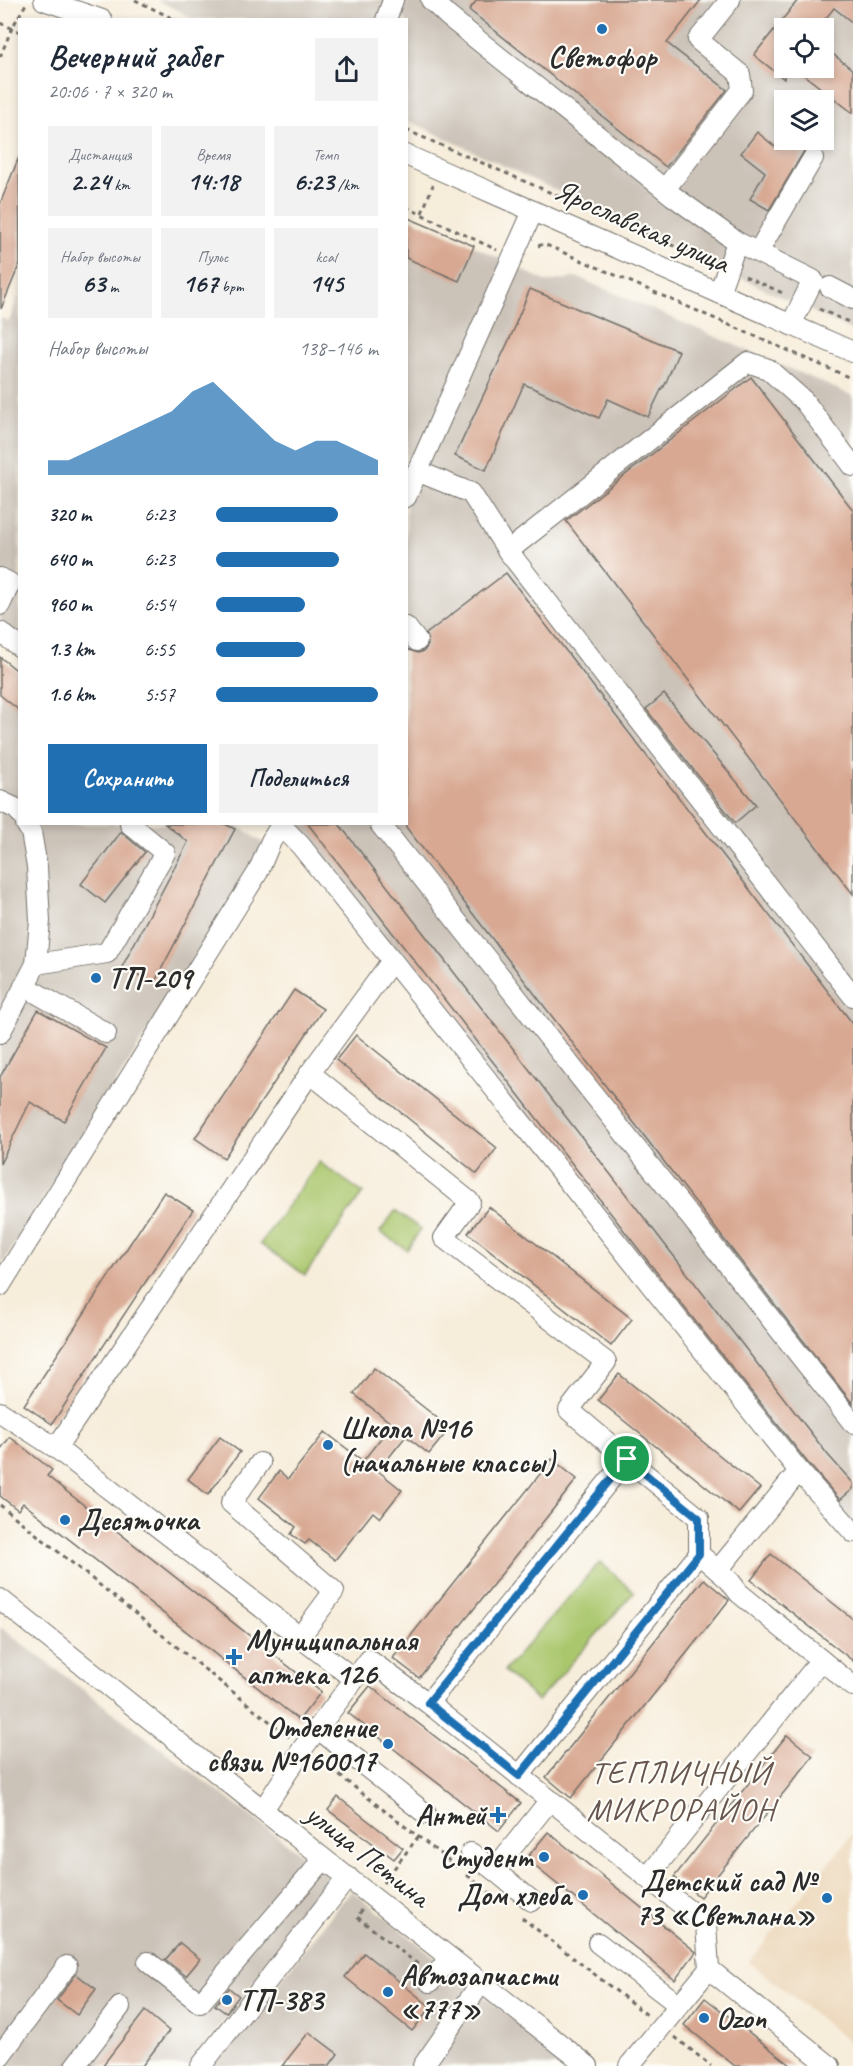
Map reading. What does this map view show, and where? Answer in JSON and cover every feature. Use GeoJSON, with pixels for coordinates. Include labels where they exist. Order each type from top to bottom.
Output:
{"type":"FeatureCollection","features":[{"type":"Feature","properties":{"kind":"street"},"geometry":{"type":"LineString","coordinates":[[44,0],[62,13],[91,18]]}},
{"type":"Feature","properties":{"kind":"street"},"geometry":{"type":"LineString","coordinates":[[88,0],[110,18]]}},
{"type":"Feature","properties":{"kind":"street"},"geometry":{"type":"LineString","coordinates":[[387,18],[393,0]]}},
{"type":"Feature","properties":{"kind":"street"},"geometry":{"type":"LineString","coordinates":[[431,0],[452,20],[665,189],[738,242],[813,280],[791,325]]}},
{"type":"Feature","properties":{"kind":"street"},"geometry":{"type":"LineString","coordinates":[[665,189],[742,90],[740,74],[698,40],[730,0]]}},
{"type":"Feature","properties":{"kind":"street","name":"Ярославская улица"},"geometry":{"type":"LineString","coordinates":[[408,156],[853,352]]}},
{"type":"Feature","properties":{"kind":"street"},"geometry":{"type":"LineString","coordinates":[[758,252],[813,158]]}},
{"type":"Feature","properties":{"kind":"street"},"geometry":{"type":"LineString","coordinates":[[408,491],[533,211]]}},
{"type":"Feature","properties":{"kind":"street"},"geometry":{"type":"LineString","coordinates":[[719,293],[738,242]]}},
{"type":"Feature","properties":{"kind":"street"},"geometry":{"type":"LineString","coordinates":[[830,287],[853,298]]}},
{"type":"Feature","properties":{"kind":"street"},"geometry":{"type":"LineString","coordinates":[[508,551],[748,362],[768,369],[804,401],[853,466]]}},
{"type":"Feature","properties":{"kind":"street"},"geometry":{"type":"LineString","coordinates":[[417,471],[471,493],[508,551],[853,996]]}},
{"type":"Feature","properties":{"kind":"street"},"geometry":{"type":"LineString","coordinates":[[0,605],[10,584]]}},
{"type":"Feature","properties":{"kind":"street"},"geometry":{"type":"LineString","coordinates":[[0,632],[18,646]]}},
{"type":"Feature","properties":{"kind":"street"},"geometry":{"type":"LineString","coordinates":[[0,1031],[36,964],[40,921],[37,867],[31,832],[26,825]]}},
{"type":"Feature","properties":{"kind":"street"},"geometry":{"type":"LineString","coordinates":[[36,964],[107,953],[165,853],[131,825]]}},
{"type":"Feature","properties":{"kind":"street"},"geometry":{"type":"LineString","coordinates":[[0,1286],[258,872],[279,825]]}},
{"type":"Feature","properties":{"kind":"street"},"geometry":{"type":"LineString","coordinates":[[281,825],[301,846],[799,1471],[853,1532]]}},
{"type":"Feature","properties":{"kind":"street"},"geometry":{"type":"LineString","coordinates":[[382,825],[853,1423]]}},
{"type":"Feature","properties":{"kind":"street"},"geometry":{"type":"LineString","coordinates":[[57,1449],[310,1072],[392,962]]}},
{"type":"Feature","properties":{"kind":"street"},"geometry":{"type":"LineString","coordinates":[[24,986],[106,1033]]}},
{"type":"Feature","properties":{"kind":"street"},"geometry":{"type":"LineString","coordinates":[[310,1072],[470,1202],[444,1238],[606,1362],[569,1410],[699,1518],[699,1554],[519,1776]]}},
{"type":"Feature","properties":{"kind":"street"},"geometry":{"type":"LineString","coordinates":[[3,1419],[57,1449],[354,1679]]}},
{"type":"Feature","properties":{"kind":"street"},"geometry":{"type":"LineString","coordinates":[[428,1703],[627,1459]]}},
{"type":"Feature","properties":{"kind":"street"},"geometry":{"type":"LineString","coordinates":[[260,1463],[231,1503],[334,1591],[300,1637]]}},
{"type":"Feature","properties":{"kind":"street"},"geometry":{"type":"LineString","coordinates":[[718,1570],[799,1471]]}},
{"type":"Feature","properties":{"kind":"street"},"geometry":{"type":"LineString","coordinates":[[699,1554],[729,1580],[739,1593],[853,1686]]}},
{"type":"Feature","properties":{"kind":"street","name":"улица Петина"},"geometry":{"type":"LineString","coordinates":[[0,1599],[324,1859],[588,2066]]}},
{"type":"Feature","properties":{"kind":"street"},"geometry":{"type":"LineString","coordinates":[[263,1810],[317,1728],[369,1660],[428,1703],[706,1924],[709,1970],[629,2066]]}},
{"type":"Feature","properties":{"kind":"street"},"geometry":{"type":"LineString","coordinates":[[647,1878],[821,1660]]}},
{"type":"Feature","properties":{"kind":"street"},"geometry":{"type":"LineString","coordinates":[[317,1728],[426,1814]]}},
{"type":"Feature","properties":{"kind":"street"},"geometry":{"type":"LineString","coordinates":[[494,1870],[550,1800]]}},
{"type":"Feature","properties":{"kind":"street"},"geometry":{"type":"LineString","coordinates":[[471,1853],[494,1870],[526,1909]]}},
{"type":"Feature","properties":{"kind":"street"},"geometry":{"type":"LineString","coordinates":[[148,1962],[200,2003],[324,1859]]}},
{"type":"Feature","properties":{"kind":"street"},"geometry":{"type":"LineString","coordinates":[[201,2066],[348,1877]]}},
{"type":"Feature","properties":{"kind":"street"},"geometry":{"type":"LineString","coordinates":[[598,1943],[679,2006]]}},
{"type":"Feature","properties":{"kind":"street"},"geometry":{"type":"LineString","coordinates":[[430,1982],[450,1958]]}},
{"type":"Feature","properties":{"kind":"street"},"geometry":{"type":"LineString","coordinates":[[0,2056],[67,1966]]}},
{"type":"Feature","properties":{"kind":"street"},"geometry":{"type":"LineString","coordinates":[[709,1970],[830,2066]]}},
{"type":"Feature","properties":{"kind":"street"},"geometry":{"type":"LineString","coordinates":[[423,2066],[482,1983]]}},
{"type":"Feature","properties":{"kind":"street"},"geometry":{"type":"LineString","coordinates":[[75,2066],[120,2007]]}},
{"type":"Feature","properties":{"kind":"path"},"geometry":{"type":"LineString","coordinates":[[0,57],[12,28],[28,0]]}},
{"type":"Feature","properties":{"kind":"path"},"geometry":{"type":"LineString","coordinates":[[135,0],[172,18]]}},
{"type":"Feature","properties":{"kind":"path"},"geometry":{"type":"LineString","coordinates":[[0,23],[18,31]]}},
{"type":"Feature","properties":{"kind":"path"},"geometry":{"type":"LineString","coordinates":[[408,131],[853,324]]}},
{"type":"Feature","properties":{"kind":"path"},"geometry":{"type":"LineString","coordinates":[[408,208],[512,257],[521,256],[544,244],[853,379]]}},
{"type":"Feature","properties":{"kind":"path"},"geometry":{"type":"LineString","coordinates":[[0,1505],[303,1748],[502,1903]]}},
{"type":"Feature","properties":{"kind":"path"},"geometry":{"type":"LineString","coordinates":[[526,1909],[711,2066]]}},
{"type":"Feature","properties":{"kind":"shaded area"},"geometry":{"type":"Polygon","coordinates":[[[157,0],[853,0],[853,331],[408,120],[408,18],[193,18],[157,0]]]}},
{"type":"Feature","properties":{"kind":"shaded area"},"geometry":{"type":"Polygon","coordinates":[[[408,217],[474,246],[547,282],[577,277],[853,396],[853,1534],[290,825],[408,825],[408,217]]]}},
{"type":"Feature","properties":{"kind":"shaded area"},"geometry":{"type":"Polygon","coordinates":[[[18,297],[18,650],[0,640],[0,318],[9,321],[18,297]]]}},
{"type":"Feature","properties":{"kind":"shaded area"},"geometry":{"type":"Polygon","coordinates":[[[0,666],[18,678],[18,825],[236,825],[265,844],[0,1268],[0,666]]]}},
{"type":"Feature","properties":{"kind":"shaded area"},"geometry":{"type":"Polygon","coordinates":[[[0,1627],[334,1879],[189,2066],[0,2066],[0,1627]]]}},
{"type":"Feature","properties":{"kind":"shaded area","name":"Детский сад № 73 «Светлана»"},"geometry":{"type":"Polygon","coordinates":[[[853,1833],[853,2045],[749,1962],[853,1833]]]}},
{"type":"Feature","properties":{"kind":"shaded area"},"geometry":{"type":"Polygon","coordinates":[[[351,1890],[572,2066],[213,2066],[351,1890]]]}},
{"type":"Feature","properties":{"kind":"green space"},"geometry":{"type":"Polygon","coordinates":[[[319,1162],[363,1193],[305,1275],[260,1244],[319,1162]]]}},
{"type":"Feature","properties":{"kind":"green space"},"geometry":{"type":"Polygon","coordinates":[[[395,1211],[421,1229],[407,1250],[380,1232],[395,1211]]]}},
{"type":"Feature","properties":{"kind":"green space"},"geometry":{"type":"Polygon","coordinates":[[[600,1562],[634,1592],[538,1701],[504,1671],[600,1562]]]}},
{"type":"Feature","properties":{"kind":"building"},"geometry":{"type":"Polygon","coordinates":[[[477,0],[701,0],[667,43],[727,90],[666,167],[469,10],[477,0]]]}},
{"type":"Feature","properties":{"kind":"building"},"geometry":{"type":"Polygon","coordinates":[[[798,0],[853,0],[853,23],[834,8],[826,18],[784,18],[798,0]]]}},
{"type":"Feature","properties":{"kind":"building"},"geometry":{"type":"Polygon","coordinates":[[[774,30],[774,71],[754,55],[774,30]]]}},
{"type":"Feature","properties":{"kind":"building"},"geometry":{"type":"Polygon","coordinates":[[[834,55],[853,70],[853,113],[834,98],[834,90],[823,90],[808,78],[834,78],[834,55]]]}},
{"type":"Feature","properties":{"kind":"building"},"geometry":{"type":"Polygon","coordinates":[[[757,132],[774,146],[774,150],[805,150],[769,210],[750,199],[765,172],[741,153],[757,132]]]}},
{"type":"Feature","properties":{"kind":"building"},"geometry":{"type":"Polygon","coordinates":[[[18,159],[18,268],[1,309],[0,204],[18,159]]]}},
{"type":"Feature","properties":{"kind":"building"},"geometry":{"type":"Polygon","coordinates":[[[408,218],[474,246],[459,281],[408,259],[408,218]]]}},
{"type":"Feature","properties":{"kind":"building"},"geometry":{"type":"Polygon","coordinates":[[[530,289],[679,351],[648,417],[608,399],[599,418],[524,384],[486,470],[455,456],[516,325],[530,289]]]}},
{"type":"Feature","properties":{"kind":"building"},"geometry":{"type":"Polygon","coordinates":[[[751,377],[853,510],[853,894],[566,521],[751,377]]]}},
{"type":"Feature","properties":{"kind":"building"},"geometry":{"type":"Polygon","coordinates":[[[506,573],[853,1024],[853,1404],[406,827],[408,825],[408,650],[418,653],[424,651],[428,645],[426,634],[506,573]]]}},
{"type":"Feature","properties":{"kind":"building"},"geometry":{"type":"Polygon","coordinates":[[[0,657],[18,671],[18,709],[0,695],[0,657]]]}},
{"type":"Feature","properties":{"kind":"building"},"geometry":{"type":"Polygon","coordinates":[[[664,694],[756,805],[735,823],[646,709],[664,694]]]}},
{"type":"Feature","properties":{"kind":"building"},"geometry":{"type":"Polygon","coordinates":[[[166,825],[227,825],[235,829],[154,983],[122,967],[188,842],[166,825]]]}},
{"type":"Feature","properties":{"kind":"building"},"geometry":{"type":"Polygon","coordinates":[[[309,825],[340,825],[828,1455],[853,1483],[853,1489],[840,1500],[661,1278],[309,825]]]}},
{"type":"Feature","properties":{"kind":"building"},"geometry":{"type":"Polygon","coordinates":[[[121,832],[145,852],[105,903],[81,884],[121,832]]]}},
{"type":"Feature","properties":{"kind":"building"},"geometry":{"type":"Polygon","coordinates":[[[294,990],[323,1009],[224,1158],[195,1138],[294,990]]]}},
{"type":"Feature","properties":{"kind":"building"},"geometry":{"type":"Polygon","coordinates":[[[38,1010],[106,1048],[64,1121],[30,1102],[0,1164],[0,1077],[38,1010]]]}},
{"type":"Feature","properties":{"kind":"building"},"geometry":{"type":"Polygon","coordinates":[[[356,1035],[497,1148],[477,1174],[336,1060],[356,1035]]]}},
{"type":"Feature","properties":{"kind":"building"},"geometry":{"type":"Polygon","coordinates":[[[164,1192],[193,1210],[52,1424],[24,1405],[164,1192]]]}},
{"type":"Feature","properties":{"kind":"building"},"geometry":{"type":"Polygon","coordinates":[[[489,1207],[632,1319],[611,1346],[468,1233],[489,1207]]]}},
{"type":"Feature","properties":{"kind":"building"},"geometry":{"type":"Polygon","coordinates":[[[374,1368],[450,1428],[429,1454],[406,1436],[378,1471],[402,1490],[380,1518],[373,1512],[335,1560],[309,1540],[305,1544],[291,1534],[296,1527],[259,1498],[279,1471],[288,1479],[325,1432],[363,1461],[392,1424],[354,1394],[374,1368]]]}},
{"type":"Feature","properties":{"kind":"building"},"geometry":{"type":"Polygon","coordinates":[[[619,1374],[760,1488],[739,1513],[598,1400],[619,1374]]]}},
{"type":"Feature","properties":{"kind":"building"},"geometry":{"type":"Polygon","coordinates":[[[10,1437],[52,1470],[47,1476],[321,1692],[299,1720],[23,1503],[18,1510],[0,1496],[0,1450],[10,1437]]]}},
{"type":"Feature","properties":{"kind":"building"},"geometry":{"type":"Polygon","coordinates":[[[220,1437],[240,1452],[208,1495],[188,1479],[220,1437]]]}},
{"type":"Feature","properties":{"kind":"building"},"geometry":{"type":"Polygon","coordinates":[[[552,1459],[577,1479],[419,1678],[393,1658],[552,1459]]]}},
{"type":"Feature","properties":{"kind":"building"},"geometry":{"type":"Polygon","coordinates":[[[771,1554],[853,1619],[853,1661],[751,1580],[771,1554]]]}},
{"type":"Feature","properties":{"kind":"building"},"geometry":{"type":"Polygon","coordinates":[[[704,1579],[729,1600],[571,1798],[546,1777],[704,1579]]]}},
{"type":"Feature","properties":{"kind":"building"},"geometry":{"type":"Polygon","coordinates":[[[370,1686],[521,1803],[499,1831],[348,1713],[370,1686]]]}},
{"type":"Feature","properties":{"kind":"building"},"geometry":{"type":"Polygon","coordinates":[[[787,1735],[813,1756],[700,1897],[674,1877],[787,1735]]]}},
{"type":"Feature","properties":{"kind":"building"},"geometry":{"type":"Polygon","coordinates":[[[338,1797],[403,1848],[394,1859],[328,1810],[338,1797]]]}},
{"type":"Feature","properties":{"kind":"building"},"geometry":{"type":"Polygon","coordinates":[[[548,1832],[696,1952],[675,1980],[526,1859],[548,1832]]]}},
{"type":"Feature","properties":{"kind":"building"},"geometry":{"type":"Polygon","coordinates":[[[180,1943],[200,1959],[186,1976],[165,1960],[180,1943]]]}},
{"type":"Feature","properties":{"kind":"building","name":"Автозапчасти «777»"},"geometry":{"type":"Polygon","coordinates":[[[364,1953],[431,2007],[412,2031],[345,1977],[364,1953]]]}},
{"type":"Feature","properties":{"kind":"building"},"geometry":{"type":"Polygon","coordinates":[[[76,1974],[96,1989],[77,2015],[57,2000],[76,1974]]]}},
{"type":"Feature","properties":{"kind":"building","name":"ТП-383"},"geometry":{"type":"Polygon","coordinates":[[[229,1988],[239,1996],[226,2013],[215,2005],[229,1988]]]}},
{"type":"Feature","properties":{"kind":"building"},"geometry":{"type":"Polygon","coordinates":[[[705,1998],[792,2066],[735,2066],[684,2025],[705,1998]]]}},
{"type":"Feature","properties":{"kind":"building"},"geometry":{"type":"Polygon","coordinates":[[[145,2011],[169,2031],[142,2066],[102,2066],[145,2011]]]}},
{"type":"Feature","properties":{"kind":"building"},"geometry":{"type":"Polygon","coordinates":[[[309,2032],[338,2054],[329,2066],[282,2066],[309,2032]]]}},
{"type":"Feature","properties":{"kind":"place","name":"Светофор"},"geometry":{"type":"Point","coordinates":[602,29]}},
{"type":"Feature","properties":{"kind":"place","name":"ТП-209"},"geometry":{"type":"Point","coordinates":[96,978]}},
{"type":"Feature","properties":{"kind":"place","name":"Школа №16 (начальные классы)"},"geometry":{"type":"Point","coordinates":[328,1445]}},
{"type":"Feature","properties":{"kind":"place","name":"Десяточка"},"geometry":{"type":"Point","coordinates":[65,1520]}},
{"type":"Feature","properties":{"kind":"place","name":"Муниципальная аптека 126"},"geometry":{"type":"Point","coordinates":[234,1657]}},
{"type":"Feature","properties":{"kind":"place","name":"Отделение связи №160017"},"geometry":{"type":"Point","coordinates":[388,1744]}},
{"type":"Feature","properties":{"kind":"place","name":"Антей"},"geometry":{"type":"Point","coordinates":[498,1815]}},
{"type":"Feature","properties":{"kind":"place","name":"Студент"},"geometry":{"type":"Point","coordinates":[544,1857]}},
{"type":"Feature","properties":{"kind":"place","name":"Дом хлеба"},"geometry":{"type":"Point","coordinates":[583,1895]}},
{"type":"Feature","properties":{"kind":"place","name":"Детский сад № 73 «Светлана»"},"geometry":{"type":"Point","coordinates":[827,1898]}},
{"type":"Feature","properties":{"kind":"place","name":"Автозапчасти «777»"},"geometry":{"type":"Point","coordinates":[388,1992]}},
{"type":"Feature","properties":{"kind":"place","name":"ТП-383"},"geometry":{"type":"Point","coordinates":[227,2000]}},
{"type":"Feature","properties":{"kind":"place","name":"Ozon"},"geometry":{"type":"Point","coordinates":[704,2018]}},
{"type":"Feature","properties":{"kind":"district","name":"ТЕПЛИЧНЫЙ МИКРОРАЙОН"},"geometry":{"type":"Point","coordinates":[681,1790]}},
{"type":"Feature","properties":{"kind":"route"},"geometry":{"type":"LineString","coordinates":[[627,1459],[699,1518],[699,1554],[519,1776],[428,1703],[627,1459]]}}]}
